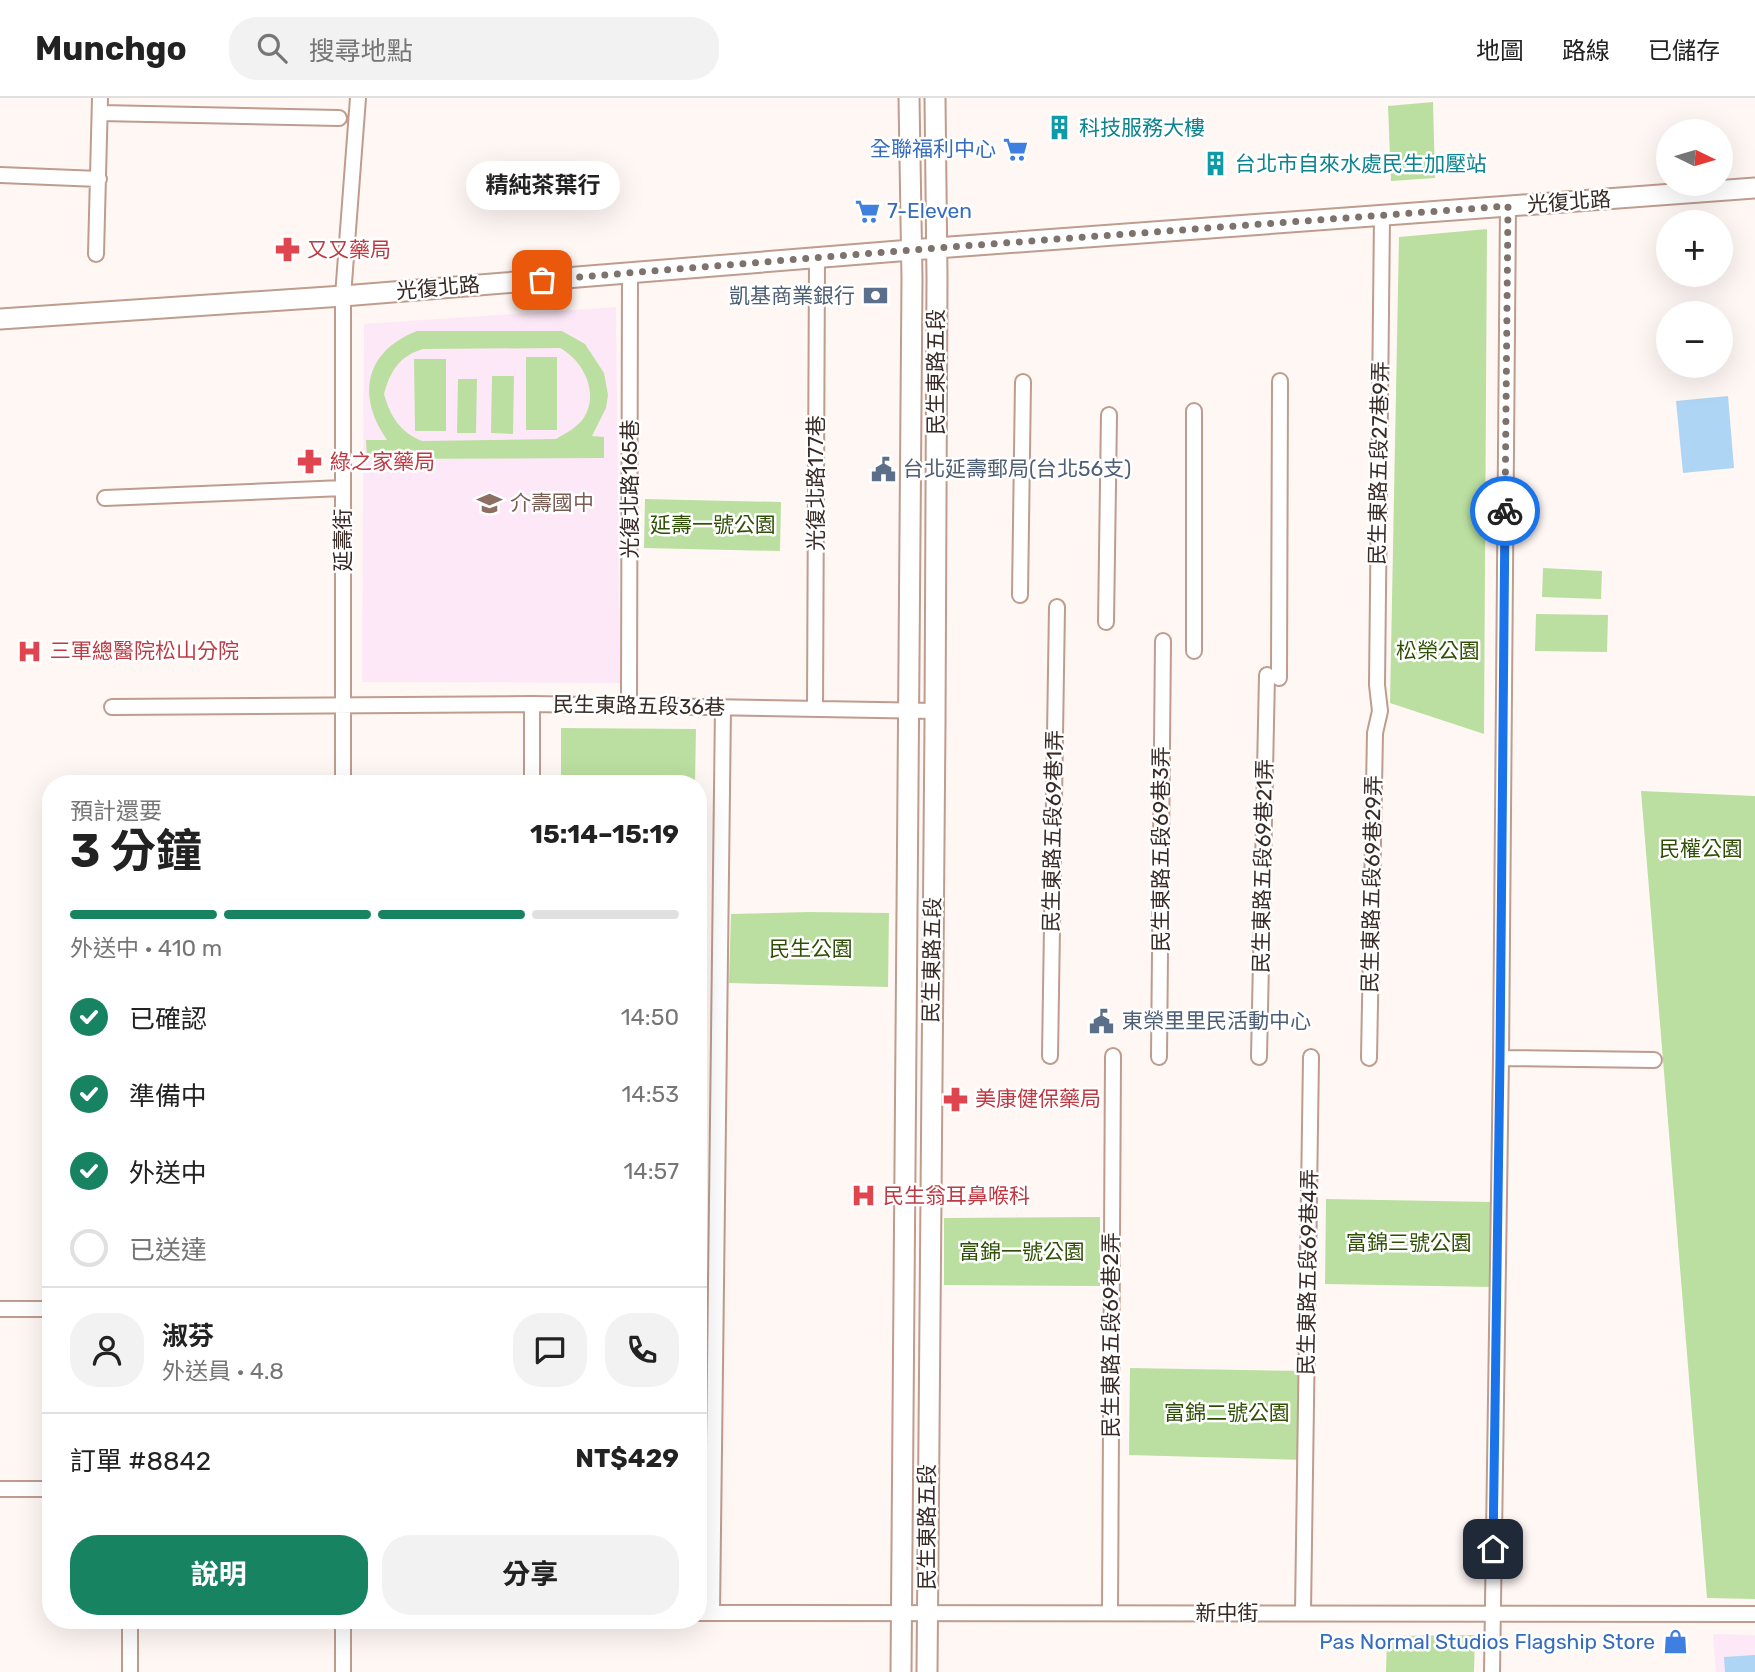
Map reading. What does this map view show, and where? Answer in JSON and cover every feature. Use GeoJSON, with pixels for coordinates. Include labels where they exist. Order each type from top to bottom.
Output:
{"type":"FeatureCollection","features":[{"type":"Feature","properties":{"kind":"street"},"geometry":{"type":"LineString","coordinates":[[96,254],[100,98]]}},
{"type":"Feature","properties":{"kind":"street","name":"延壽街"},"geometry":{"type":"LineString","coordinates":[[343,775],[343,296],[358,98]]}},
{"type":"Feature","properties":{"kind":"street","name":"民生東路五段"},"geometry":{"type":"LineString","coordinates":[[901,1672],[911,250],[909,98]]}},
{"type":"Feature","properties":{"kind":"street","name":"民生東路五段"},"geometry":{"type":"LineString","coordinates":[[926,1672],[935,711],[935,98]]}},
{"type":"Feature","properties":{"kind":"street"},"geometry":{"type":"LineString","coordinates":[[100,113],[339,118]]}},
{"type":"Feature","properties":{"kind":"street"},"geometry":{"type":"LineString","coordinates":[[0,175],[99,179]]}},
{"type":"Feature","properties":{"kind":"street","name":"光復北路"},"geometry":{"type":"LineString","coordinates":[[0,319],[343,296],[817,257],[1755,188]]}},
{"type":"Feature","properties":{"kind":"street"},"geometry":{"type":"LineString","coordinates":[[1492,1672],[1508,206]]}},
{"type":"Feature","properties":{"kind":"street","name":"民生東路五段27巷9弄"},"geometry":{"type":"LineString","coordinates":[[1380,711],[1377,685],[1382,216]]}},
{"type":"Feature","properties":{"kind":"street","name":"光復北路177巷"},"geometry":{"type":"LineString","coordinates":[[815,709],[817,257]]}},
{"type":"Feature","properties":{"kind":"street","name":"光復北路165巷"},"geometry":{"type":"LineString","coordinates":[[629,706],[630,273]]}},
{"type":"Feature","properties":{"kind":"street","name":"民生東路五段69巷21弄"},"geometry":{"type":"LineString","coordinates":[[1259,1057],[1273,676],[1280,381]]}},
{"type":"Feature","properties":{"kind":"street"},"geometry":{"type":"LineString","coordinates":[[1020,595],[1023,382]]}},
{"type":"Feature","properties":{"kind":"street"},"geometry":{"type":"LineString","coordinates":[[1194,411],[1194,651]]}},
{"type":"Feature","properties":{"kind":"street"},"geometry":{"type":"LineString","coordinates":[[1106,622],[1109,415]]}},
{"type":"Feature","properties":{"kind":"street"},"geometry":{"type":"LineString","coordinates":[[105,498],[343,488]]}},
{"type":"Feature","properties":{"kind":"street","name":"民生東路五段69巷1弄"},"geometry":{"type":"LineString","coordinates":[[1050,1056],[1057,607]]}},
{"type":"Feature","properties":{"kind":"street","name":"民生東路五段69巷3弄"},"geometry":{"type":"LineString","coordinates":[[1159,1056],[1163,641]]}},
{"type":"Feature","properties":{"kind":"street"},"geometry":{"type":"LineString","coordinates":[[532,704],[532,775]]}},
{"type":"Feature","properties":{"kind":"street","name":"民生東路五段36巷"},"geometry":{"type":"LineString","coordinates":[[112,707],[532,704],[935,711]]}},
{"type":"Feature","properties":{"kind":"street"},"geometry":{"type":"LineString","coordinates":[[707,1512],[723,707]]}},
{"type":"Feature","properties":{"kind":"street","name":"民生東路五段69巷29弄"},"geometry":{"type":"LineString","coordinates":[[1368,1058],[1375,733],[1380,711]]}},
{"type":"Feature","properties":{"kind":"street","name":"民生東路五段69巷2弄"},"geometry":{"type":"LineString","coordinates":[[1110,1613],[1113,1056]]}},
{"type":"Feature","properties":{"kind":"street","name":"民生東路五段69巷4弄"},"geometry":{"type":"LineString","coordinates":[[1303,1612],[1311,1057]]}},
{"type":"Feature","properties":{"kind":"street"},"geometry":{"type":"LineString","coordinates":[[1500,1058],[1654,1060]]}},
{"type":"Feature","properties":{"kind":"street"},"geometry":{"type":"LineString","coordinates":[[0,1309],[42,1309]]}},
{"type":"Feature","properties":{"kind":"street"},"geometry":{"type":"LineString","coordinates":[[0,1489],[42,1489]]}},
{"type":"Feature","properties":{"kind":"street","name":"新中街"},"geometry":{"type":"LineString","coordinates":[[707,1613],[1755,1614]]}},
{"type":"Feature","properties":{"kind":"street"},"geometry":{"type":"LineString","coordinates":[[130,1629],[130,1672]]}},
{"type":"Feature","properties":{"kind":"street"},"geometry":{"type":"LineString","coordinates":[[343,1629],[344,1672]]}},
{"type":"Feature","properties":{"kind":"shaded area","name":"介壽國中"},"geometry":{"type":"Polygon","coordinates":[[[616,307],[620,683],[362,682],[364,324],[616,307]]]}},
{"type":"Feature","properties":{"kind":"shaded area"},"geometry":{"type":"Polygon","coordinates":[[[1713,1634],[1755,1635],[1755,1672],[1716,1672],[1713,1634]]]}},
{"type":"Feature","properties":{"kind":"green space"},"geometry":{"type":"Polygon","coordinates":[[[1433,102],[1435,178],[1391,181],[1388,106],[1433,102]]]}},
{"type":"Feature","properties":{"kind":"green space","name":"松榮公園"},"geometry":{"type":"Polygon","coordinates":[[[1487,229],[1484,734],[1390,703],[1399,237],[1487,229]]]}},
{"type":"Feature","properties":{"kind":"green space"},"geometry":{"type":"Polygon","coordinates":[[[417,331],[562,331],[585,344],[604,373],[608,395],[606,408],[592,436],[604,437],[604,458],[367,459],[366,440],[387,440],[371,407],[371,376],[376,363],[386,350],[417,331]],[[560,348],[423,349],[408,356],[397,366],[384,394],[397,422],[408,433],[422,441],[556,439],[583,419],[590,399],[587,379],[569,354],[560,348]]]}},
{"type":"Feature","properties":{"kind":"green space"},"geometry":{"type":"Polygon","coordinates":[[[526,357],[557,357],[557,430],[526,430],[526,357]]]}},
{"type":"Feature","properties":{"kind":"green space"},"geometry":{"type":"Polygon","coordinates":[[[414,359],[446,359],[446,431],[415,431],[414,359]]]}},
{"type":"Feature","properties":{"kind":"green space"},"geometry":{"type":"Polygon","coordinates":[[[492,376],[514,376],[513,434],[491,433],[492,376]]]}},
{"type":"Feature","properties":{"kind":"green space"},"geometry":{"type":"Polygon","coordinates":[[[458,379],[477,379],[476,433],[457,433],[458,379]]]}},
{"type":"Feature","properties":{"kind":"green space","name":"延壽一號公園"},"geometry":{"type":"Polygon","coordinates":[[[645,499],[781,502],[780,551],[644,548],[645,499]]]}},
{"type":"Feature","properties":{"kind":"green space"},"geometry":{"type":"Polygon","coordinates":[[[1543,568],[1602,571],[1601,599],[1542,597],[1543,568]]]}},
{"type":"Feature","properties":{"kind":"green space"},"geometry":{"type":"Polygon","coordinates":[[[1536,614],[1608,615],[1607,652],[1535,651],[1536,614]]]}},
{"type":"Feature","properties":{"kind":"green space"},"geometry":{"type":"Polygon","coordinates":[[[561,728],[696,729],[695,775],[561,775],[561,728]]]}},
{"type":"Feature","properties":{"kind":"green space","name":"民權公園"},"geometry":{"type":"Polygon","coordinates":[[[1641,791],[1755,796],[1755,1599],[1707,1598],[1641,791]]]}},
{"type":"Feature","properties":{"kind":"green space","name":"民生公園"},"geometry":{"type":"Polygon","coordinates":[[[889,913],[888,987],[729,983],[731,914],[889,913]]]}},
{"type":"Feature","properties":{"kind":"green space","name":"富錦三號公園"},"geometry":{"type":"Polygon","coordinates":[[[1326,1199],[1492,1202],[1491,1287],[1325,1284],[1326,1199]]]}},
{"type":"Feature","properties":{"kind":"green space","name":"富錦一號公園"},"geometry":{"type":"Polygon","coordinates":[[[1100,1217],[1100,1286],[944,1285],[944,1218],[1100,1217]]]}},
{"type":"Feature","properties":{"kind":"green space","name":"富錦二號公園"},"geometry":{"type":"Polygon","coordinates":[[[1130,1368],[1306,1371],[1305,1460],[1129,1455],[1130,1368]]]}},
{"type":"Feature","properties":{"kind":"green space"},"geometry":{"type":"Polygon","coordinates":[[[1475,1635],[1474,1672],[1386,1672],[1387,1636],[1475,1635]]]}},
{"type":"Feature","properties":{"kind":"water"},"geometry":{"type":"Polygon","coordinates":[[[1728,396],[1734,468],[1683,473],[1676,401],[1728,396]]]}},
{"type":"Feature","properties":{"kind":"water"},"geometry":{"type":"Polygon","coordinates":[[[1755,1655],[1755,1672],[1725,1672],[1724,1657],[1755,1655]]]}},
{"type":"Feature","properties":{"kind":"way so far"},"geometry":{"type":"LineString","coordinates":[[542,280],[1508,206],[1505,511]]}},
{"type":"Feature","properties":{"kind":"place","name":"科技服務大樓"},"geometry":{"type":"Point","coordinates":[1059,128]}},
{"type":"Feature","properties":{"kind":"place","name":"全聯福利中心"},"geometry":{"type":"Point","coordinates":[1016,149]}},
{"type":"Feature","properties":{"kind":"place","name":"台北市自來水處民生加壓站"},"geometry":{"type":"Point","coordinates":[1215,164]}},
{"type":"Feature","properties":{"kind":"place","name":"7-Eleven"},"geometry":{"type":"Point","coordinates":[867,211]}},
{"type":"Feature","properties":{"kind":"place","name":"又又藥局"},"geometry":{"type":"Point","coordinates":[287,250]}},
{"type":"Feature","properties":{"kind":"place","name":"精純茶葉行"},"geometry":{"type":"Point","coordinates":[542,280]}},
{"type":"Feature","properties":{"kind":"place","name":"凱基商業銀行"},"geometry":{"type":"Point","coordinates":[875,296]}},
{"type":"Feature","properties":{"kind":"place","name":"綠之家藥局"},"geometry":{"type":"Point","coordinates":[310,462]}},
{"type":"Feature","properties":{"kind":"place","name":"台北延壽郵局(台北56支)"},"geometry":{"type":"Point","coordinates":[883,469]}},
{"type":"Feature","properties":{"kind":"place","name":"介壽國中"},"geometry":{"type":"Point","coordinates":[490,503]}},
{"type":"Feature","properties":{"kind":"place","name":"三軍總醫院松山分院"},"geometry":{"type":"Point","coordinates":[30,651]}},
{"type":"Feature","properties":{"kind":"place","name":"東榮里里民活動中心"},"geometry":{"type":"Point","coordinates":[1102,1021]}},
{"type":"Feature","properties":{"kind":"place","name":"美康健保藥局"},"geometry":{"type":"Point","coordinates":[955,1099]}},
{"type":"Feature","properties":{"kind":"place","name":"民生翁耳鼻喉科"},"geometry":{"type":"Point","coordinates":[863,1196]}},
{"type":"Feature","properties":{"kind":"place","name":"Pas Normal Studios Flagship Store"},"geometry":{"type":"Point","coordinates":[1675,1642]}},
{"type":"Feature","properties":{"kind":"route"},"geometry":{"type":"LineString","coordinates":[[1493,1549],[1505,511]]}}]}
